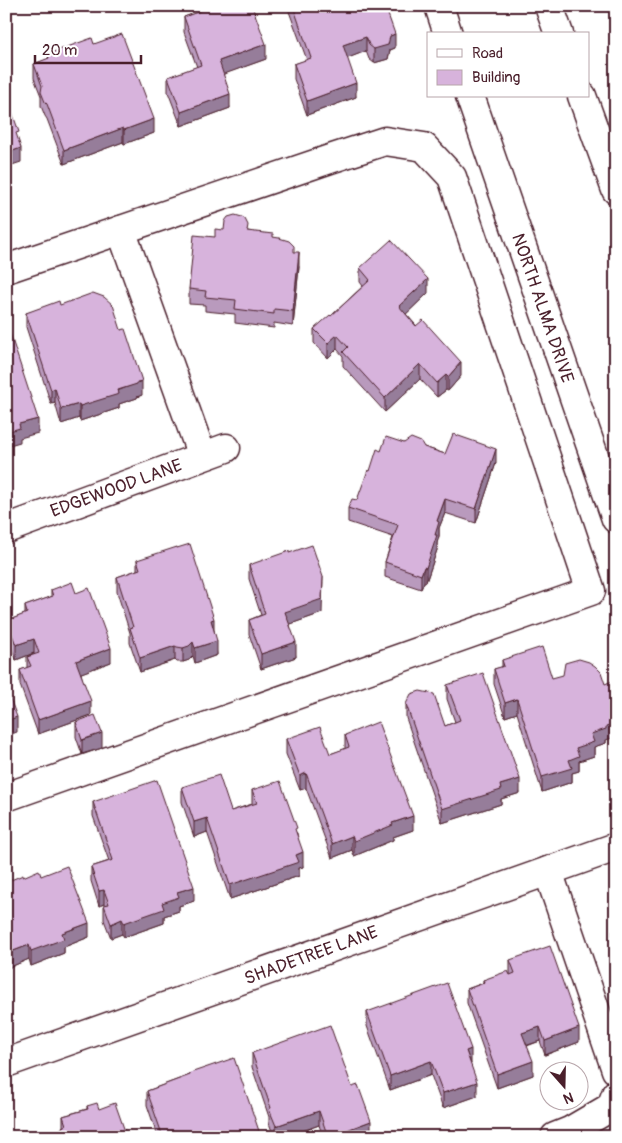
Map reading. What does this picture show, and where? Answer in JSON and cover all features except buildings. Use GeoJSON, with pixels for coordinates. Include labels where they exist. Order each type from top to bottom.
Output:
{"type":"FeatureCollection","features":[{"type":"Feature","properties":{"kind":"street"},"geometry":{"type":"LineString","coordinates":[[439,6],[447,32]]}},
{"type":"Feature","properties":{"kind":"street"},"geometry":{"type":"LineString","coordinates":[[549,6],[558,32]]}},
{"type":"Feature","properties":{"kind":"street","name":"NORTH ALMA DRIVE"},"geometry":{"type":"LineString","coordinates":[[471,98],[616,519]]}},
{"type":"Feature","properties":{"kind":"street"},"geometry":{"type":"LineString","coordinates":[[583,98],[616,190]]}},
{"type":"Feature","properties":{"kind":"street"},"geometry":{"type":"LineString","coordinates":[[6,269],[385,141],[424,147],[452,177],[591,591],[6,797]]}},
{"type":"Feature","properties":{"kind":"street","name":"EDGEWOOD LANE"},"geometry":{"type":"LineString","coordinates":[[6,529],[214,452],[121,230]]}},
{"type":"Feature","properties":{"kind":"street","name":"SHADETREE LANE"},"geometry":{"type":"LineString","coordinates":[[6,1063],[616,847]]}},
{"type":"Feature","properties":{"kind":"street"},"geometry":{"type":"LineString","coordinates":[[548,871],[616,1070]]}},
{"type":"Feature","properties":{"kind":"street"},"geometry":{"type":"LineString","coordinates":[[555,1137],[570,1132],[611,1107],[616,1094]]}}]}
